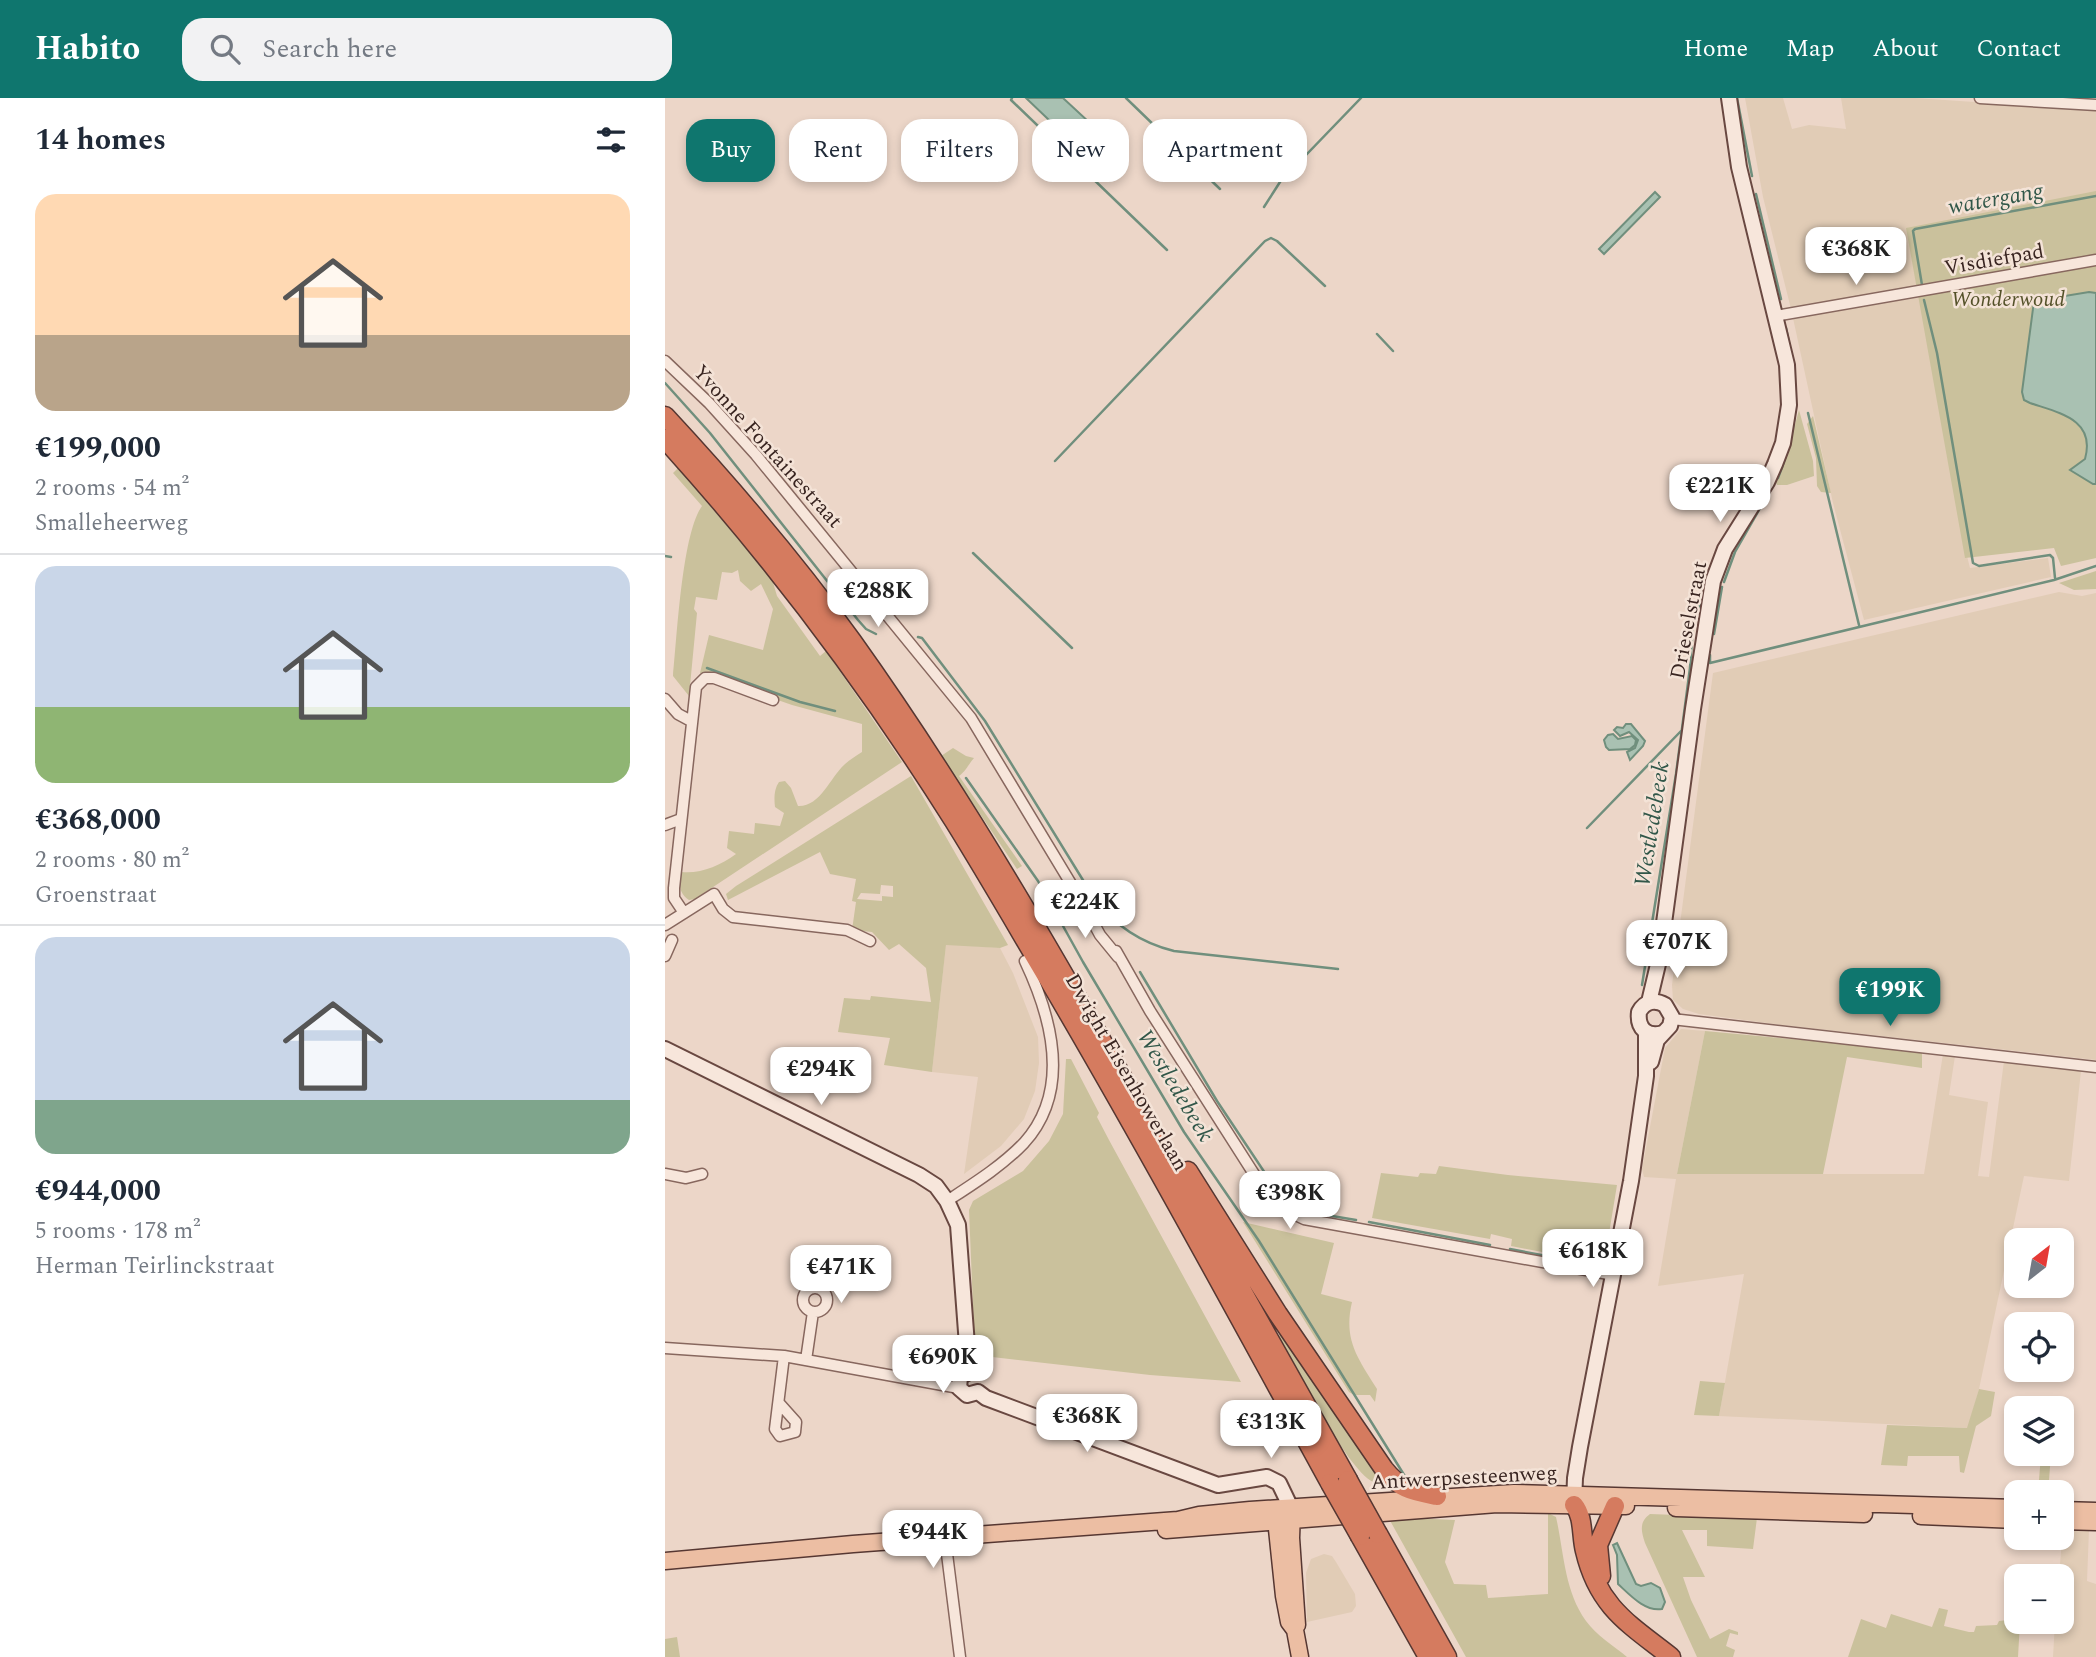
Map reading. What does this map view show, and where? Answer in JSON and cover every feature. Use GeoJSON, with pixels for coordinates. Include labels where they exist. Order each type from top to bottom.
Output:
{"type":"FeatureCollection","features":[{"type":"Feature","properties":{"kind":"highway","name":"Dwight Eisenhowerlaan"},"geometry":{"type":"LineString","coordinates":[[665,415],[787,556],[851,640],[950,785],[1121,1073],[1338,1461],[1406,1616],[1428,1657]]}},
{"type":"Feature","properties":{"kind":"highway","name":"Dwight Eisenhowerlaan"},"geometry":{"type":"LineString","coordinates":[[665,439],[737,520],[807,608],[906,748],[953,820],[1119,1099],[1330,1483],[1369,1535],[1447,1657]]}},
{"type":"Feature","properties":{"kind":"highway"},"geometry":{"type":"LineString","coordinates":[[1121,1073],[1164,1133],[1278,1314],[1384,1469],[1400,1486],[1411,1492],[1437,1496]]}},
{"type":"Feature","properties":{"kind":"highway"},"geometry":{"type":"LineString","coordinates":[[1574,1499],[1579,1510],[1584,1549],[1593,1580],[1603,1597],[1615,1611],[1671,1657]]}},
{"type":"Feature","properties":{"kind":"highway"},"geometry":{"type":"LineString","coordinates":[[1574,1499],[1571,1510],[1578,1565],[1591,1596],[1607,1618],[1653,1657]]}},
{"type":"Feature","properties":{"kind":"highway"},"geometry":{"type":"LineString","coordinates":[[1615,1506],[1600,1538],[1598,1558],[1599,1571],[1615,1611]]}},
{"type":"Feature","properties":{"kind":"highway"},"geometry":{"type":"LineString","coordinates":[[1406,1616],[1419,1657]]}},
{"type":"Feature","properties":{"kind":"main road","name":"Antwerpsesteenweg"},"geometry":{"type":"LineString","coordinates":[[1285,1514],[1437,1496],[1514,1493],[1574,1499],[1937,1511],[2004,1508]]}},
{"type":"Feature","properties":{"kind":"main road","name":"Antwerpsesteenweg"},"geometry":{"type":"LineString","coordinates":[[665,1569],[1178,1520],[1199,1515],[1285,1514],[1574,1499],[1615,1506],[1762,1505]]}},
{"type":"Feature","properties":{"kind":"main road"},"geometry":{"type":"LineString","coordinates":[[2074,1510],[2096,1511]]}},
{"type":"Feature","properties":{"kind":"main road","name":"Antwerpsesteenweg"},"geometry":{"type":"LineString","coordinates":[[1937,1511],[2004,1519]]}},
{"type":"Feature","properties":{"kind":"main road"},"geometry":{"type":"LineString","coordinates":[[1285,1514],[1291,1541],[1298,1620],[1295,1630],[1300,1657]]}},
{"type":"Feature","properties":{"kind":"main road"},"geometry":{"type":"LineString","coordinates":[[2074,1521],[2096,1522]]}},
{"type":"Feature","properties":{"kind":"main road","name":"Antwerpsesteenweg"},"geometry":{"type":"LineString","coordinates":[[665,1561],[945,1542]]}},
{"type":"Feature","properties":{"kind":"street","name":"Drieselstraat"},"geometry":{"type":"LineString","coordinates":[[1574,1499],[1580,1447],[1632,1181],[1646,1076],[1646,1032],[1638,1017],[1641,1008],[1649,1002],[1659,960],[1692,709],[1713,582],[1725,549],[1767,482],[1787,425],[1787,365],[1739,167],[1729,98]]}},
{"type":"Feature","properties":{"kind":"street"},"geometry":{"type":"LineString","coordinates":[[1980,98],[2096,105]]}},
{"type":"Feature","properties":{"kind":"street","name":"Visdiefpad"},"geometry":{"type":"LineString","coordinates":[[1775,316],[2096,260]]}},
{"type":"Feature","properties":{"kind":"street","name":"Yvonne Fontainestraat"},"geometry":{"type":"LineString","coordinates":[[665,361],[709,403],[756,455],[971,718],[1082,902],[1112,942],[1118,957],[1261,1185],[1283,1209],[1304,1219],[1614,1275]]}},
{"type":"Feature","properties":{"kind":"street"},"geometry":{"type":"LineString","coordinates":[[684,913],[674,898],[696,687],[705,678],[714,678],[773,700]]}},
{"type":"Feature","properties":{"kind":"street"},"geometry":{"type":"LineString","coordinates":[[665,699],[678,714],[691,721]]}},
{"type":"Feature","properties":{"kind":"street"},"geometry":{"type":"LineString","coordinates":[[665,825],[681,819]]}},
{"type":"Feature","properties":{"kind":"street"},"geometry":{"type":"LineString","coordinates":[[665,925],[713,894],[723,909],[733,916],[847,930],[870,941]]}},
{"type":"Feature","properties":{"kind":"street"},"geometry":{"type":"LineString","coordinates":[[665,956],[671,940]]}},
{"type":"Feature","properties":{"kind":"street","name":"Drieselstraat"},"geometry":{"type":"LineString","coordinates":[[1646,1076],[1657,1040],[1669,1027],[1672,1019],[1659,983],[1659,960]]}},
{"type":"Feature","properties":{"kind":"street"},"geometry":{"type":"LineString","coordinates":[[947,1201],[1000,1165],[1024,1143],[1046,1107],[1053,1076],[1052,1040],[1041,995],[1025,961]]}},
{"type":"Feature","properties":{"kind":"street"},"geometry":{"type":"LineString","coordinates":[[1649,1002],[1656,1001],[1665,1005]]}},
{"type":"Feature","properties":{"kind":"street"},"geometry":{"type":"LineString","coordinates":[[1672,1019],[2096,1067]]}},
{"type":"Feature","properties":{"kind":"street"},"geometry":{"type":"LineString","coordinates":[[1646,1032],[1652,1035],[1663,1033]]}},
{"type":"Feature","properties":{"kind":"street"},"geometry":{"type":"LineString","coordinates":[[665,1049],[919,1175],[936,1186],[947,1201],[958,1225],[969,1372]]}},
{"type":"Feature","properties":{"kind":"street"},"geometry":{"type":"LineString","coordinates":[[665,1174],[686,1178],[702,1174]]}},
{"type":"Feature","properties":{"kind":"street"},"geometry":{"type":"LineString","coordinates":[[806,1360],[813,1312]]}},
{"type":"Feature","properties":{"kind":"street"},"geometry":{"type":"LineString","coordinates":[[665,1348],[784,1356],[959,1388],[967,1395],[978,1392]]}},
{"type":"Feature","properties":{"kind":"street"},"geometry":{"type":"LineString","coordinates":[[779,1403],[784,1356]]}},
{"type":"Feature","properties":{"kind":"street"},"geometry":{"type":"LineString","coordinates":[[959,1388],[960,1377],[969,1372],[977,1374],[981,1380],[978,1392]]}},
{"type":"Feature","properties":{"kind":"street"},"geometry":{"type":"LineString","coordinates":[[978,1392],[986,1398],[1218,1485],[1267,1477],[1279,1483],[1285,1514]]}},
{"type":"Feature","properties":{"kind":"street"},"geometry":{"type":"LineString","coordinates":[[945,1542],[960,1657]]}},
{"type":"Feature","properties":{"kind":"shaded area"},"geometry":{"type":"Polygon","coordinates":[[[1026,98],[1063,98],[1086,119],[1048,119],[1026,98]]]}},
{"type":"Feature","properties":{"kind":"shaded area"},"geometry":{"type":"Polygon","coordinates":[[[1745,98],[1783,98],[1792,129],[1809,125],[1846,129],[1841,98],[1915,98],[2096,110],[2096,194],[1921,287],[1791,309],[1763,197],[1745,98]]]}},
{"type":"Feature","properties":{"kind":"shaded area"},"geometry":{"type":"Polygon","coordinates":[[[1655,192],[1660,197],[1604,254],[1599,249],[1655,192]]]}},
{"type":"Feature","properties":{"kind":"shaded area"},"geometry":{"type":"Polygon","coordinates":[[[2096,293],[2096,484],[2070,470],[2085,459],[2087,446],[2080,426],[2063,415],[2024,400],[2022,392],[2034,301],[2096,293]]]}},
{"type":"Feature","properties":{"kind":"shaded area"},"geometry":{"type":"Polygon","coordinates":[[[1922,297],[1970,568],[2048,558],[2051,577],[1864,620],[1833,503],[1793,318],[1922,297]]]}},
{"type":"Feature","properties":{"kind":"shaded area"},"geometry":{"type":"Polygon","coordinates":[[[2059,592],[2082,596],[2096,593],[2096,1060],[1699,1014],[1683,1009],[1673,1000],[1672,985],[1713,673],[2059,592]]]}},
{"type":"Feature","properties":{"kind":"shaded area"},"geometry":{"type":"Polygon","coordinates":[[[1626,724],[1631,724],[1645,741],[1630,760],[1627,752],[1635,748],[1638,740],[1629,732],[1620,736],[1614,730],[1617,727],[1623,728],[1626,724]]]}},
{"type":"Feature","properties":{"kind":"shaded area"},"geometry":{"type":"Polygon","coordinates":[[[1613,734],[1618,739],[1632,736],[1636,740],[1635,745],[1630,749],[1609,750],[1604,740],[1613,734]]]}},
{"type":"Feature","properties":{"kind":"shaded area"},"geometry":{"type":"Polygon","coordinates":[[[946,944],[1000,948],[1013,973],[1038,1037],[1039,1063],[1035,1091],[1024,1119],[1001,1146],[964,1174],[978,1077],[932,1072],[946,944]]]}},
{"type":"Feature","properties":{"kind":"shaded area"},"geometry":{"type":"Polygon","coordinates":[[[1681,1029],[1705,1031],[1677,1174],[1924,1174],[1943,1054],[1955,1056],[1949,1095],[1988,1102],[1978,1176],[1989,1177],[2004,1061],[2081,1071],[2069,1181],[2024,1176],[2013,1228],[2004,1228],[2004,1271],[1968,1428],[1719,1416],[1744,1274],[1658,1286],[1676,1179],[1644,1177],[1642,1169],[1665,1048],[1681,1029]]]}},
{"type":"Feature","properties":{"kind":"shaded area"},"geometry":{"type":"Polygon","coordinates":[[[2074,1528],[2089,1529],[2087,1581],[2096,1584],[2096,1657],[2053,1657],[2054,1634],[2074,1634],[2074,1564],[2060,1564],[2061,1550],[2074,1550],[2074,1528]]]}},
{"type":"Feature","properties":{"kind":"shaded area"},"geometry":{"type":"Polygon","coordinates":[[[1617,1543],[1636,1584],[1641,1586],[1651,1583],[1660,1588],[1665,1602],[1662,1609],[1644,1605],[1618,1584],[1617,1555],[1613,1545],[1617,1543]]]}},
{"type":"Feature","properties":{"kind":"shaded area"},"geometry":{"type":"Polygon","coordinates":[[[1324,1554],[1332,1556],[1336,1562],[1355,1594],[1356,1606],[1352,1612],[1307,1622],[1306,1573],[1311,1559],[1324,1554]]]}},
{"type":"Feature","properties":{"kind":"green space","name":"Wonderwoud"},"geometry":{"type":"Polygon","coordinates":[[[2096,191],[2096,558],[2061,566],[2054,548],[1965,558],[1906,228],[2096,191]]]}},
{"type":"Feature","properties":{"kind":"green space"},"geometry":{"type":"Polygon","coordinates":[[[1799,410],[1813,461],[1814,476],[1787,485],[1777,485],[1775,480],[1787,454],[1799,410]]]}},
{"type":"Feature","properties":{"kind":"green space"},"geometry":{"type":"Polygon","coordinates":[[[1813,416],[1831,493],[1821,492],[1817,486],[1816,458],[1807,424],[1813,416]]]}},
{"type":"Feature","properties":{"kind":"green space"},"geometry":{"type":"Polygon","coordinates":[[[678,468],[772,579],[777,596],[820,656],[826,651],[902,762],[695,899],[689,900],[680,888],[681,872],[710,868],[736,854],[727,848],[729,831],[754,834],[755,823],[780,826],[784,813],[775,807],[775,791],[779,782],[785,781],[791,788],[798,806],[813,802],[844,765],[862,752],[862,724],[792,705],[700,673],[709,635],[763,650],[773,609],[761,584],[751,591],[740,581],[738,570],[732,573],[722,572],[717,600],[696,597],[694,609],[697,613],[689,696],[673,676],[685,562],[695,519],[702,506],[673,473],[678,468]]]}},
{"type":"Feature","properties":{"kind":"green space"},"geometry":{"type":"Polygon","coordinates":[[[2096,571],[2096,589],[2074,590],[2059,583],[2096,571]]]}},
{"type":"Feature","properties":{"kind":"green space"},"geometry":{"type":"Polygon","coordinates":[[[953,748],[974,758],[959,776],[1022,866],[1017,869],[941,756],[953,748]]]}},
{"type":"Feature","properties":{"kind":"green space"},"geometry":{"type":"Polygon","coordinates":[[[911,776],[1008,945],[1000,948],[946,945],[932,1072],[884,1065],[890,1038],[838,1032],[844,998],[870,1000],[871,996],[931,1002],[926,968],[899,944],[889,950],[872,932],[852,930],[856,902],[852,901],[856,879],[830,874],[820,852],[728,900],[726,894],[911,776]],[[881,885],[880,894],[861,893],[857,899],[882,901],[882,896],[893,897],[893,886],[881,885]]]}},
{"type":"Feature","properties":{"kind":"green space"},"geometry":{"type":"Polygon","coordinates":[[[1705,1031],[1922,1051],[1922,1068],[1847,1057],[1823,1174],[1677,1174],[1705,1031]]]}},
{"type":"Feature","properties":{"kind":"green space"},"geometry":{"type":"Polygon","coordinates":[[[1066,1059],[1071,1059],[1099,1113],[1097,1117],[1109,1140],[1241,1382],[1150,1375],[975,1355],[969,1210],[973,1201],[1023,1171],[1049,1141],[1063,1114],[1066,1059]]]}},
{"type":"Feature","properties":{"kind":"green space"},"geometry":{"type":"Polygon","coordinates":[[[1439,1166],[1617,1185],[1604,1264],[1511,1246],[1512,1239],[1491,1234],[1490,1239],[1372,1218],[1381,1173],[1418,1177],[1420,1173],[1436,1174],[1439,1166]]]}},
{"type":"Feature","properties":{"kind":"green space"},"geometry":{"type":"Polygon","coordinates":[[[1243,1222],[1334,1243],[1321,1294],[1352,1302],[1349,1327],[1351,1338],[1358,1358],[1377,1389],[1375,1402],[1370,1395],[1354,1395],[1349,1392],[1243,1222]]]}},
{"type":"Feature","properties":{"kind":"green space"},"geometry":{"type":"Polygon","coordinates":[[[1286,1332],[1380,1473],[1373,1482],[1349,1457],[1322,1415],[1278,1336],[1286,1332]]]}},
{"type":"Feature","properties":{"kind":"green space"},"geometry":{"type":"Polygon","coordinates":[[[1700,1381],[1725,1383],[1719,1416],[1694,1415],[1700,1381]]]}},
{"type":"Feature","properties":{"kind":"green space"},"geometry":{"type":"Polygon","coordinates":[[[1979,1389],[1995,1392],[1991,1416],[1976,1426],[1964,1473],[1960,1472],[1959,1456],[1908,1456],[1907,1466],[1881,1465],[1887,1425],[1967,1428],[1979,1389]]]}},
{"type":"Feature","properties":{"kind":"green space"},"geometry":{"type":"Polygon","coordinates":[[[2040,1466],[2050,1466],[2049,1480],[2039,1480],[2040,1466]]]}},
{"type":"Feature","properties":{"kind":"green space"},"geometry":{"type":"Polygon","coordinates":[[[1548,1513],[1556,1517],[1569,1584],[1579,1609],[1595,1631],[1627,1657],[1466,1657],[1388,1517],[1455,1520],[1445,1562],[1454,1584],[1486,1585],[1488,1598],[1548,1594],[1548,1513]]]}},
{"type":"Feature","properties":{"kind":"green space"},"geometry":{"type":"Polygon","coordinates":[[[1650,1514],[1757,1518],[1753,1549],[1707,1546],[1707,1530],[1682,1530],[1705,1577],[1683,1577],[1691,1600],[1710,1639],[1729,1629],[1738,1632],[1738,1635],[1730,1633],[1726,1646],[1735,1650],[1733,1657],[1697,1657],[1645,1543],[1642,1527],[1650,1514]]]}},
{"type":"Feature","properties":{"kind":"green space"},"geometry":{"type":"Polygon","coordinates":[[[1939,1608],[1948,1610],[1944,1626],[1969,1632],[1974,1632],[1976,1626],[1997,1625],[1999,1621],[2004,1620],[2004,1634],[2019,1634],[2018,1657],[1848,1657],[1861,1619],[1886,1628],[1891,1614],[1932,1627],[1939,1608]]]}},
{"type":"Feature","properties":{"kind":"green space"},"geometry":{"type":"Polygon","coordinates":[[[677,1637],[680,1657],[665,1657],[665,1639],[677,1637]]]}},
{"type":"Feature","properties":{"kind":"waterway"},"geometry":{"type":"LineString","coordinates":[[1012,98],[1011,100],[1167,250]]}},
{"type":"Feature","properties":{"kind":"waterway"},"geometry":{"type":"LineString","coordinates":[[1126,98],[1220,189]]}},
{"type":"Feature","properties":{"kind":"waterway"},"geometry":{"type":"LineString","coordinates":[[1264,207],[1280,182],[1361,98]]}},
{"type":"Feature","properties":{"kind":"waterway"},"geometry":{"type":"LineString","coordinates":[[1737,98],[1752,176]]}},
{"type":"Feature","properties":{"kind":"waterway"},"geometry":{"type":"LineString","coordinates":[[1756,194],[1781,299]]}},
{"type":"Feature","properties":{"kind":"waterway","name":"watergang"},"geometry":{"type":"LineString","coordinates":[[1922,285],[1913,231],[1915,229],[2096,196]]}},
{"type":"Feature","properties":{"kind":"waterway"},"geometry":{"type":"LineString","coordinates":[[1055,461],[1265,241],[1271,238],[1277,241],[1325,286]]}},
{"type":"Feature","properties":{"kind":"waterway"},"geometry":{"type":"LineString","coordinates":[[1924,300],[1937,353],[1973,563],[1979,566],[2050,555],[2053,558],[2055,578]]}},
{"type":"Feature","properties":{"kind":"waterway"},"geometry":{"type":"LineString","coordinates":[[1778,478],[1791,438],[1795,404],[1793,369],[1786,328]]}},
{"type":"Feature","properties":{"kind":"waterway"},"geometry":{"type":"LineString","coordinates":[[1377,334],[1393,351]]}},
{"type":"Feature","properties":{"kind":"waterway"},"geometry":{"type":"LineString","coordinates":[[665,383],[710,433],[858,620],[866,629],[876,634]]}},
{"type":"Feature","properties":{"kind":"waterway"},"geometry":{"type":"LineString","coordinates":[[1808,413],[1859,625]]}},
{"type":"Feature","properties":{"kind":"waterway"},"geometry":{"type":"LineString","coordinates":[[1724,582],[1735,552],[1767,496]]}},
{"type":"Feature","properties":{"kind":"waterway"},"geometry":{"type":"LineString","coordinates":[[973,553],[1072,648]]}},
{"type":"Feature","properties":{"kind":"waterway"},"geometry":{"type":"LineString","coordinates":[[665,556],[671,557]]}},
{"type":"Feature","properties":{"kind":"waterway"},"geometry":{"type":"LineString","coordinates":[[1710,655],[1710,663],[2054,580],[2096,566]]}},
{"type":"Feature","properties":{"kind":"waterway"},"geometry":{"type":"LineString","coordinates":[[1714,634],[1722,587]]}},
{"type":"Feature","properties":{"kind":"waterway","name":"Westledebeek"},"geometry":{"type":"LineString","coordinates":[[1642,985],[1676,774],[1693,625],[1705,588]]}},
{"type":"Feature","properties":{"kind":"waterway","name":"Westledebeek"},"geometry":{"type":"LineString","coordinates":[[918,637],[922,638],[985,721],[1094,898],[1120,925],[1140,938],[1174,951],[1338,969]]}},
{"type":"Feature","properties":{"kind":"waterway"},"geometry":{"type":"LineString","coordinates":[[707,668],[800,702],[835,711]]}},
{"type":"Feature","properties":{"kind":"waterway"},"geometry":{"type":"LineString","coordinates":[[1587,828],[1682,730]]}},
{"type":"Feature","properties":{"kind":"waterway","name":"Westledebeek"},"geometry":{"type":"LineString","coordinates":[[966,778],[1038,881],[1184,1132],[1259,1241],[1406,1478]]}},
{"type":"Feature","properties":{"kind":"waterway"},"geometry":{"type":"LineString","coordinates":[[1140,972],[1217,1101],[1281,1197],[1300,1209],[1356,1220]]}},
{"type":"Feature","properties":{"kind":"waterway"},"geometry":{"type":"LineString","coordinates":[[1369,1222],[1490,1245]]}},
{"type":"Feature","properties":{"kind":"waterway"},"geometry":{"type":"LineString","coordinates":[[1510,1249],[1589,1264]]}}]}
